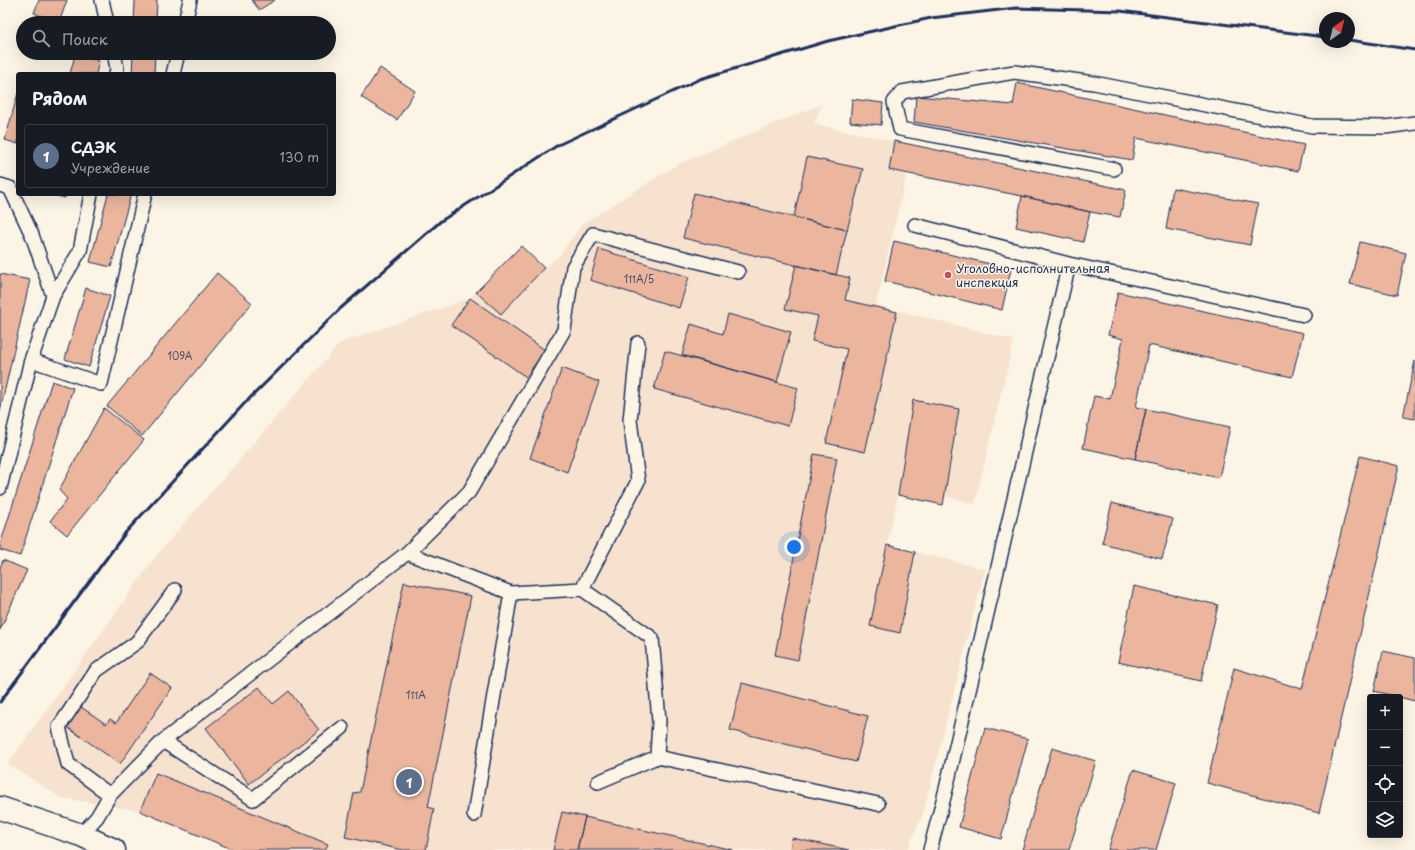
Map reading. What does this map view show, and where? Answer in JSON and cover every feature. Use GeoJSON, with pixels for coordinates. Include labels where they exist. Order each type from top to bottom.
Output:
{"type":"FeatureCollection","features":[{"type":"Feature","properties":{"kind":"main road"},"geometry":{"type":"LineString","coordinates":[[0,808],[81,835],[114,850]]}},
{"type":"Feature","properties":{"kind":"lane"},"geometry":{"type":"LineString","coordinates":[[102,0],[105,16]]}},
{"type":"Feature","properties":{"kind":"lane"},"geometry":{"type":"LineString","coordinates":[[187,16],[190,0]]}},
{"type":"Feature","properties":{"kind":"lane"},"geometry":{"type":"LineString","coordinates":[[115,60],[116,72]]}},
{"type":"Feature","properties":{"kind":"lane"},"geometry":{"type":"LineString","coordinates":[[173,72],[176,60]]}},
{"type":"Feature","properties":{"kind":"lane"},"geometry":{"type":"LineString","coordinates":[[1114,169],[900,129],[894,102],[902,92],[1014,72],[1094,83],[1312,126],[1385,127],[1415,123]]}},
{"type":"Feature","properties":{"kind":"lane"},"geometry":{"type":"LineString","coordinates":[[0,185],[10,188],[32,235],[53,296]]}},
{"type":"Feature","properties":{"kind":"lane"},"geometry":{"type":"LineString","coordinates":[[0,488],[31,360],[53,296],[80,251],[91,196]]}},
{"type":"Feature","properties":{"kind":"lane"},"geometry":{"type":"LineString","coordinates":[[31,360],[101,384],[145,196]]}},
{"type":"Feature","properties":{"kind":"lane"},"geometry":{"type":"LineString","coordinates":[[914,225],[1069,264],[1304,315]]}},
{"type":"Feature","properties":{"kind":"lane"},"geometry":{"type":"LineString","coordinates":[[81,835],[97,817],[110,795],[164,741],[407,553],[469,492],[564,330],[573,267],[593,234],[738,272]]}},
{"type":"Feature","properties":{"kind":"lane"},"geometry":{"type":"LineString","coordinates":[[930,850],[946,788],[1069,264]]}},
{"type":"Feature","properties":{"kind":"lane"},"geometry":{"type":"LineString","coordinates":[[582,589],[638,481],[630,420],[638,343]]}},
{"type":"Feature","properties":{"kind":"lane"},"geometry":{"type":"LineString","coordinates":[[407,553],[511,593],[582,589],[652,638],[659,721],[657,757]]}},
{"type":"Feature","properties":{"kind":"lane"},"geometry":{"type":"LineString","coordinates":[[110,795],[68,764],[60,727],[96,671],[137,642],[175,590]]}},
{"type":"Feature","properties":{"kind":"lane"},"geometry":{"type":"LineString","coordinates":[[474,815],[511,593]]}},
{"type":"Feature","properties":{"kind":"lane"},"geometry":{"type":"LineString","coordinates":[[164,741],[253,799],[342,728]]}},
{"type":"Feature","properties":{"kind":"lane"},"geometry":{"type":"LineString","coordinates":[[598,782],[657,757],[878,804]]}},
{"type":"Feature","properties":{"kind":"shaded area"},"geometry":{"type":"Polygon","coordinates":[[[822,104],[814,124],[894,141],[889,170],[907,173],[876,305],[1014,340],[975,504],[945,496],[943,505],[898,496],[887,545],[985,569],[923,814],[907,850],[234,850],[140,811],[61,798],[8,764],[156,556],[340,343],[470,298],[521,246],[544,268],[559,256],[582,224],[678,164],[822,104]]]}},
{"type":"Feature","properties":{"kind":"building"},"geometry":{"type":"Polygon","coordinates":[[[39,0],[67,0],[61,16],[42,16],[34,13],[39,0]]]}},
{"type":"Feature","properties":{"kind":"building"},"geometry":{"type":"Polygon","coordinates":[[[135,0],[157,0],[156,16],[134,16],[135,0]]]}},
{"type":"Feature","properties":{"kind":"building"},"geometry":{"type":"Polygon","coordinates":[[[252,0],[275,0],[259,10],[252,0]]]}},
{"type":"Feature","properties":{"kind":"building"},"geometry":{"type":"Polygon","coordinates":[[[74,60],[99,61],[96,72],[71,72],[74,60]]]}},
{"type":"Feature","properties":{"kind":"building"},"geometry":{"type":"Polygon","coordinates":[[[133,60],[155,60],[154,72],[132,72],[133,60]]]}},
{"type":"Feature","properties":{"kind":"building"},"geometry":{"type":"Polygon","coordinates":[[[380,68],[415,91],[397,120],[361,97],[380,68]]]}},
{"type":"Feature","properties":{"kind":"building"},"geometry":{"type":"Polygon","coordinates":[[[1017,83],[1304,145],[1298,171],[1136,138],[1132,160],[914,122],[916,96],[1013,105],[1017,83]]]}},
{"type":"Feature","properties":{"kind":"building"},"geometry":{"type":"Polygon","coordinates":[[[852,99],[883,103],[881,125],[850,122],[852,99]]]}},
{"type":"Feature","properties":{"kind":"building"},"geometry":{"type":"Polygon","coordinates":[[[16,100],[16,143],[5,140],[16,100]]]}},
{"type":"Feature","properties":{"kind":"building"},"geometry":{"type":"Polygon","coordinates":[[[894,141],[1126,190],[1120,217],[889,170],[894,141]]]}},
{"type":"Feature","properties":{"kind":"building"},"geometry":{"type":"Polygon","coordinates":[[[807,157],[863,169],[847,230],[794,217],[807,157]]]}},
{"type":"Feature","properties":{"kind":"building"},"geometry":{"type":"Polygon","coordinates":[[[1173,188],[1258,204],[1250,245],[1166,229],[1173,188]]]}},
{"type":"Feature","properties":{"kind":"building"},"geometry":{"type":"Polygon","coordinates":[[[694,193],[847,230],[836,275],[683,238],[694,193]]]}},
{"type":"Feature","properties":{"kind":"building"},"geometry":{"type":"Polygon","coordinates":[[[107,196],[130,196],[111,267],[90,262],[107,196]]]}},
{"type":"Feature","properties":{"kind":"building"},"geometry":{"type":"Polygon","coordinates":[[[1022,196],[1090,212],[1083,242],[1016,227],[1022,196]]]}},
{"type":"Feature","properties":{"kind":"building","name":"Уголовно-исполнительная инспекция"},"geometry":{"type":"Polygon","coordinates":[[[894,241],[1011,269],[1002,310],[885,281],[894,241]]]}},
{"type":"Feature","properties":{"kind":"building"},"geometry":{"type":"Polygon","coordinates":[[[1360,242],[1406,253],[1397,295],[1350,284],[1360,242]]]}},
{"type":"Feature","properties":{"kind":"building"},"geometry":{"type":"Polygon","coordinates":[[[521,246],[544,268],[501,314],[476,292],[521,246]]]}},
{"type":"Feature","properties":{"kind":"building"},"geometry":{"type":"Polygon","coordinates":[[[599,249],[689,277],[679,308],[590,280],[599,249]]]}},
{"type":"Feature","properties":{"kind":"building"},"geometry":{"type":"Polygon","coordinates":[[[796,265],[850,278],[845,300],[897,312],[865,452],[826,443],[847,349],[812,341],[818,316],[785,309],[796,265]]]}},
{"type":"Feature","properties":{"kind":"building"},"geometry":{"type":"Polygon","coordinates":[[[217,273],[252,303],[142,436],[107,406],[217,273]]]}},
{"type":"Feature","properties":{"kind":"building"},"geometry":{"type":"Polygon","coordinates":[[[0,274],[30,280],[0,411],[0,274]]]}},
{"type":"Feature","properties":{"kind":"building"},"geometry":{"type":"Polygon","coordinates":[[[86,288],[110,296],[89,367],[65,359],[86,288]]]}},
{"type":"Feature","properties":{"kind":"building"},"geometry":{"type":"Polygon","coordinates":[[[1118,292],[1303,333],[1292,377],[1149,345],[1136,407],[1146,409],[1135,459],[1083,448],[1094,396],[1110,399],[1123,339],[1108,335],[1118,292]]]}},
{"type":"Feature","properties":{"kind":"building"},"geometry":{"type":"Polygon","coordinates":[[[470,298],[545,350],[526,377],[451,325],[470,298]]]}},
{"type":"Feature","properties":{"kind":"building"},"geometry":{"type":"Polygon","coordinates":[[[728,314],[791,332],[777,382],[682,355],[691,324],[723,334],[728,314]]]}},
{"type":"Feature","properties":{"kind":"building"},"geometry":{"type":"Polygon","coordinates":[[[665,351],[798,388],[788,426],[654,389],[665,351]]]}},
{"type":"Feature","properties":{"kind":"building"},"geometry":{"type":"Polygon","coordinates":[[[1415,361],[1415,419],[1403,417],[1415,361]]]}},
{"type":"Feature","properties":{"kind":"building"},"geometry":{"type":"Polygon","coordinates":[[[562,368],[599,382],[567,472],[530,458],[562,368]]]}},
{"type":"Feature","properties":{"kind":"building"},"geometry":{"type":"Polygon","coordinates":[[[52,381],[73,388],[20,556],[0,550],[0,545],[52,381]]]}},
{"type":"Feature","properties":{"kind":"building"},"geometry":{"type":"Polygon","coordinates":[[[913,400],[959,409],[943,505],[898,495],[913,400]]]}},
{"type":"Feature","properties":{"kind":"building"},"geometry":{"type":"Polygon","coordinates":[[[104,408],[144,440],[67,535],[50,521],[67,499],[59,490],[104,408]]]}},
{"type":"Feature","properties":{"kind":"building"},"geometry":{"type":"Polygon","coordinates":[[[1146,409],[1230,427],[1219,478],[1135,459],[1146,409]]]}},
{"type":"Feature","properties":{"kind":"building"},"geometry":{"type":"Polygon","coordinates":[[[814,454],[837,458],[798,660],[775,655],[814,454]]]}},
{"type":"Feature","properties":{"kind":"building"},"geometry":{"type":"Polygon","coordinates":[[[1360,456],[1399,466],[1319,813],[1207,783],[1234,668],[1302,689],[1360,456]]]}},
{"type":"Feature","properties":{"kind":"building"},"geometry":{"type":"Polygon","coordinates":[[[1112,503],[1173,519],[1162,559],[1102,543],[1112,503]]]}},
{"type":"Feature","properties":{"kind":"building"},"geometry":{"type":"Polygon","coordinates":[[[887,545],[915,552],[900,633],[870,626],[887,545]]]}},
{"type":"Feature","properties":{"kind":"building"},"geometry":{"type":"Polygon","coordinates":[[[3,560],[27,570],[0,630],[0,568],[3,560]]]}},
{"type":"Feature","properties":{"kind":"building"},"geometry":{"type":"Polygon","coordinates":[[[404,582],[471,596],[428,807],[434,809],[426,850],[403,850],[345,837],[354,793],[360,792],[404,582]]]}},
{"type":"Feature","properties":{"kind":"building"},"geometry":{"type":"Polygon","coordinates":[[[1134,586],[1218,605],[1201,681],[1118,662],[1134,586]]]}},
{"type":"Feature","properties":{"kind":"building"},"geometry":{"type":"Polygon","coordinates":[[[1383,651],[1415,658],[1415,701],[1403,698],[1403,694],[1386,694],[1374,691],[1383,651]]]}},
{"type":"Feature","properties":{"kind":"building"},"geometry":{"type":"Polygon","coordinates":[[[150,673],[172,688],[120,764],[67,727],[81,707],[106,724],[110,719],[116,723],[150,673]]]}},
{"type":"Feature","properties":{"kind":"building"},"geometry":{"type":"Polygon","coordinates":[[[742,683],[868,716],[856,762],[730,730],[742,683]]]}},
{"type":"Feature","properties":{"kind":"building"},"geometry":{"type":"Polygon","coordinates":[[[259,687],[273,704],[289,691],[319,730],[249,784],[206,728],[259,687]]]}},
{"type":"Feature","properties":{"kind":"building"},"geometry":{"type":"Polygon","coordinates":[[[985,728],[1028,739],[1001,839],[959,827],[985,728]]]}},
{"type":"Feature","properties":{"kind":"building"},"geometry":{"type":"Polygon","coordinates":[[[1052,748],[1096,761],[1069,850],[1022,850],[1052,748]]]}},
{"type":"Feature","properties":{"kind":"building"},"geometry":{"type":"Polygon","coordinates":[[[1133,770],[1176,783],[1156,850],[1108,850],[1133,770]]]}},
{"type":"Feature","properties":{"kind":"building"},"geometry":{"type":"Polygon","coordinates":[[[156,773],[328,844],[325,850],[234,850],[140,811],[156,773]]]}},
{"type":"Feature","properties":{"kind":"building"},"geometry":{"type":"Polygon","coordinates":[[[562,812],[585,817],[577,850],[553,850],[562,812]]]}},
{"type":"Feature","properties":{"kind":"building"},"geometry":{"type":"Polygon","coordinates":[[[585,817],[733,850],[577,850],[585,817]]]}},
{"type":"Feature","properties":{"kind":"building"},"geometry":{"type":"Polygon","coordinates":[[[792,838],[849,850],[790,850],[792,838]]]}},
{"type":"Feature","properties":{"kind":"railway"},"geometry":{"type":"LineString","coordinates":[[0,702],[126,532],[244,404],[341,308],[441,221],[558,145],[700,79],[828,41],[931,18],[1016,8],[1120,11],[1319,36]]}},
{"type":"Feature","properties":{"kind":"railway"},"geometry":{"type":"LineString","coordinates":[[1355,41],[1415,50]]}},
{"type":"Feature","properties":{"kind":"place","name":"Уголовно-исполнительная инспекция"},"geometry":{"type":"Point","coordinates":[948,275]}},
{"type":"Feature","properties":{"kind":"place","name":"СДЭК"},"geometry":{"type":"Point","coordinates":[409,782]}}]}
